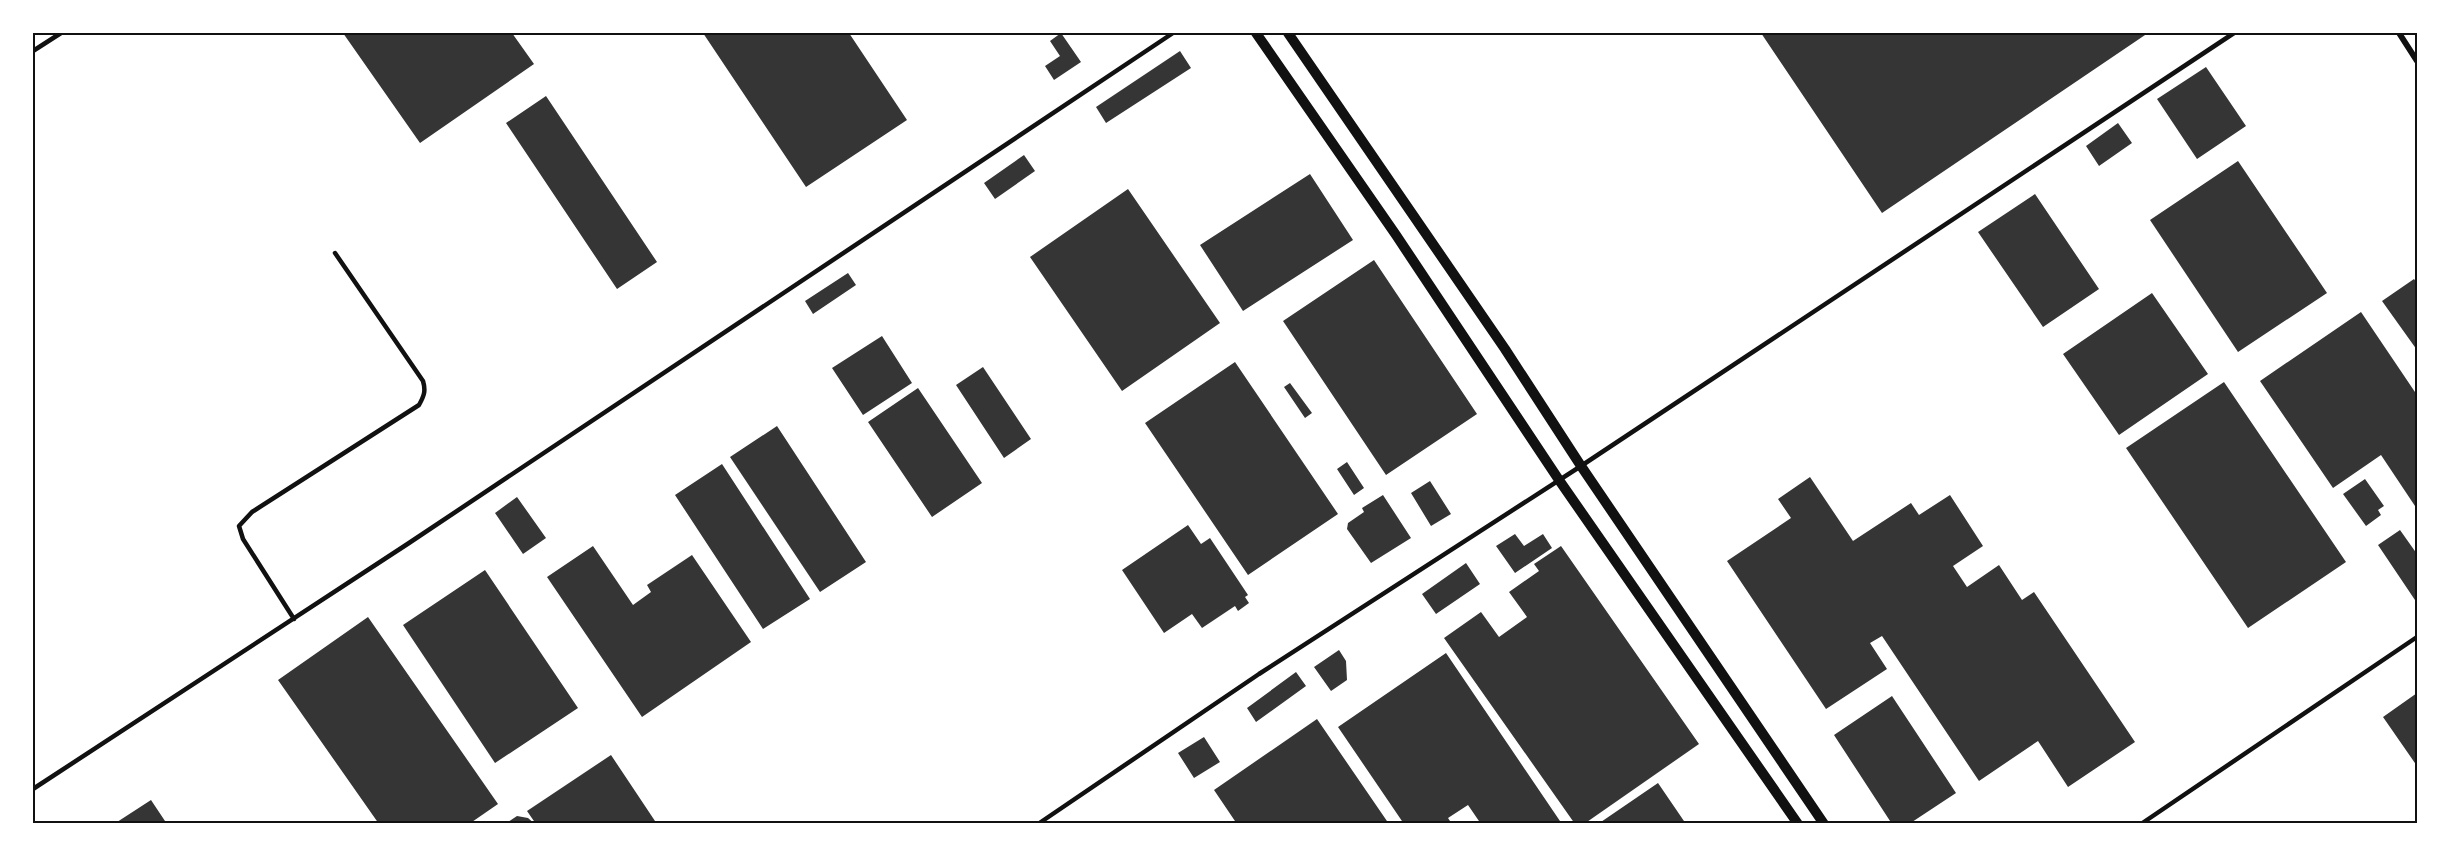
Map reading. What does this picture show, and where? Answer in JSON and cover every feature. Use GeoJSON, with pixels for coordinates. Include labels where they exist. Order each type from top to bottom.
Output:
{"type":"FeatureCollection","features":[{"type":"Feature","properties":{"kind":"street"},"geometry":{"type":"LineString","coordinates":[[1256,33],[1396,236],[1559,480],[1798,824]]}},
{"type":"Feature","properties":{"kind":"street"},"geometry":{"type":"LineString","coordinates":[[1288,33],[1505,350],[1824,824]]}},
{"type":"Feature","properties":{"kind":"street"},"geometry":{"type":"LineString","coordinates":[[2399,33],[2417,61]]}},
{"type":"Feature","properties":{"kind":"lane"},"geometry":{"type":"LineString","coordinates":[[33,51],[61,33]]}},
{"type":"Feature","properties":{"kind":"lane"},"geometry":{"type":"LineString","coordinates":[[33,789],[294,619],[1173,33]]}},
{"type":"Feature","properties":{"kind":"lane"},"geometry":{"type":"LineString","coordinates":[[1038,824],[1259,674],[1581,466],[2234,33]]}},
{"type":"Feature","properties":{"kind":"lane"},"geometry":{"type":"LineString","coordinates":[[294,619],[243,539],[239,526],[252,512],[419,405],[425,388],[423,381],[335,253]]}},
{"type":"Feature","properties":{"kind":"lane"},"geometry":{"type":"LineString","coordinates":[[2141,824],[2417,637]]}},
{"type":"Feature","properties":{"kind":"building"},"geometry":{"type":"Polygon","coordinates":[[[343,33],[512,33],[534,64],[420,143],[343,33]]]}},
{"type":"Feature","properties":{"kind":"building"},"geometry":{"type":"Polygon","coordinates":[[[703,33],[849,33],[907,120],[806,187],[703,33]]]}},
{"type":"Feature","properties":{"kind":"building"},"geometry":{"type":"Polygon","coordinates":[[[1061,33],[1081,62],[1054,80],[1045,66],[1060,56],[1050,41],[1061,33]]]}},
{"type":"Feature","properties":{"kind":"building"},"geometry":{"type":"Polygon","coordinates":[[[1761,33],[2148,33],[1882,213],[1761,33]]]}},
{"type":"Feature","properties":{"kind":"building"},"geometry":{"type":"Polygon","coordinates":[[[1180,51],[1191,68],[1106,123],[1096,107],[1180,51]]]}},
{"type":"Feature","properties":{"kind":"building"},"geometry":{"type":"Polygon","coordinates":[[[2206,67],[2246,126],[2197,159],[2157,99],[2206,67]]]}},
{"type":"Feature","properties":{"kind":"building"},"geometry":{"type":"Polygon","coordinates":[[[546,96],[657,262],[617,289],[506,123],[546,96]]]}},
{"type":"Feature","properties":{"kind":"building"},"geometry":{"type":"Polygon","coordinates":[[[2118,123],[2132,143],[2099,166],[2086,146],[2118,123]]]}},
{"type":"Feature","properties":{"kind":"building"},"geometry":{"type":"Polygon","coordinates":[[[1024,155],[1035,171],[995,199],[984,183],[1024,155]]]}},
{"type":"Feature","properties":{"kind":"building"},"geometry":{"type":"Polygon","coordinates":[[[2238,161],[2327,293],[2238,352],[2150,220],[2238,161]]]}},
{"type":"Feature","properties":{"kind":"building"},"geometry":{"type":"Polygon","coordinates":[[[1310,174],[1353,240],[1243,311],[1200,245],[1310,174]]]}},
{"type":"Feature","properties":{"kind":"building"},"geometry":{"type":"Polygon","coordinates":[[[1128,189],[1220,323],[1122,391],[1030,257],[1128,189]]]}},
{"type":"Feature","properties":{"kind":"building"},"geometry":{"type":"Polygon","coordinates":[[[2035,194],[2099,289],[2043,327],[1978,232],[2035,194]]]}},
{"type":"Feature","properties":{"kind":"building"},"geometry":{"type":"Polygon","coordinates":[[[1374,260],[1477,414],[1386,475],[1283,321],[1374,260]]]}},
{"type":"Feature","properties":{"kind":"building"},"geometry":{"type":"Polygon","coordinates":[[[848,273],[856,285],[813,314],[805,301],[848,273]]]}},
{"type":"Feature","properties":{"kind":"building"},"geometry":{"type":"Polygon","coordinates":[[[2414,279],[2417,283],[2417,350],[2382,301],[2414,279]]]}},
{"type":"Feature","properties":{"kind":"building"},"geometry":{"type":"Polygon","coordinates":[[[2152,293],[2208,374],[2119,435],[2063,354],[2152,293]]]}},
{"type":"Feature","properties":{"kind":"building"},"geometry":{"type":"Polygon","coordinates":[[[2361,312],[2417,395],[2417,509],[2381,455],[2333,488],[2260,381],[2361,312]]]}},
{"type":"Feature","properties":{"kind":"building"},"geometry":{"type":"Polygon","coordinates":[[[882,336],[912,383],[863,415],[832,368],[882,336]]]}},
{"type":"Feature","properties":{"kind":"building"},"geometry":{"type":"Polygon","coordinates":[[[1235,362],[1338,514],[1248,575],[1145,423],[1235,362]]]}},
{"type":"Feature","properties":{"kind":"building"},"geometry":{"type":"Polygon","coordinates":[[[983,367],[1031,439],[1004,458],[956,385],[983,367]]]}},
{"type":"Feature","properties":{"kind":"building"},"geometry":{"type":"Polygon","coordinates":[[[2224,382],[2346,562],[2248,628],[2126,448],[2224,382]]]}},
{"type":"Feature","properties":{"kind":"building"},"geometry":{"type":"Polygon","coordinates":[[[1290,383],[1312,413],[1305,418],[1284,387],[1290,383]]]}},
{"type":"Feature","properties":{"kind":"building"},"geometry":{"type":"Polygon","coordinates":[[[918,388],[982,483],[932,517],[868,422],[918,388]]]}},
{"type":"Feature","properties":{"kind":"building"},"geometry":{"type":"Polygon","coordinates":[[[777,426],[866,562],[820,592],[730,457],[777,426]]]}},
{"type":"Feature","properties":{"kind":"building"},"geometry":{"type":"Polygon","coordinates":[[[1347,462],[1364,488],[1354,495],[1337,469],[1347,462]]]}},
{"type":"Feature","properties":{"kind":"building"},"geometry":{"type":"Polygon","coordinates":[[[722,464],[810,599],[763,629],[675,495],[722,464]]]}},
{"type":"Feature","properties":{"kind":"building"},"geometry":{"type":"Polygon","coordinates":[[[1810,477],[1853,541],[1911,503],[1919,515],[1950,495],[1983,546],[1953,566],[1967,587],[1999,565],[2022,600],[2034,592],[2135,742],[2068,787],[2038,741],[1979,781],[1882,636],[1870,643],[1887,669],[1826,709],[1727,561],[1791,518],[1778,499],[1810,477]]]}},
{"type":"Feature","properties":{"kind":"building"},"geometry":{"type":"Polygon","coordinates":[[[2365,479],[2384,506],[2378,510],[2381,515],[2366,526],[2343,494],[2365,479]]]}},
{"type":"Feature","properties":{"kind":"building"},"geometry":{"type":"Polygon","coordinates":[[[1430,481],[1451,514],[1431,526],[1411,493],[1430,481]]]}},
{"type":"Feature","properties":{"kind":"building"},"geometry":{"type":"Polygon","coordinates":[[[1383,495],[1411,538],[1371,563],[1347,529],[1348,523],[1364,512],[1362,508],[1383,495]]]}},
{"type":"Feature","properties":{"kind":"building"},"geometry":{"type":"Polygon","coordinates":[[[517,497],[546,538],[523,554],[495,513],[517,497]]]}},
{"type":"Feature","properties":{"kind":"building"},"geometry":{"type":"Polygon","coordinates":[[[1188,525],[1201,544],[1210,538],[1248,595],[1245,597],[1249,603],[1238,611],[1235,606],[1202,628],[1192,614],[1164,633],[1122,570],[1188,525]]]}},
{"type":"Feature","properties":{"kind":"building"},"geometry":{"type":"Polygon","coordinates":[[[2400,530],[2417,554],[2417,603],[2378,545],[2400,530]]]}},
{"type":"Feature","properties":{"kind":"building"},"geometry":{"type":"Polygon","coordinates":[[[1515,534],[1524,546],[1543,534],[1552,548],[1515,573],[1496,546],[1515,534]]]}},
{"type":"Feature","properties":{"kind":"building"},"geometry":{"type":"Polygon","coordinates":[[[593,546],[633,605],[651,592],[647,585],[692,555],[751,642],[642,717],[547,577],[593,546]]]}},
{"type":"Feature","properties":{"kind":"building"},"geometry":{"type":"Polygon","coordinates":[[[1561,546],[1699,744],[1584,824],[1575,824],[1444,638],[1481,612],[1499,637],[1527,617],[1509,592],[1539,571],[1534,564],[1561,546]]]}},
{"type":"Feature","properties":{"kind":"building"},"geometry":{"type":"Polygon","coordinates":[[[1466,563],[1480,584],[1436,614],[1422,594],[1466,563]]]}},
{"type":"Feature","properties":{"kind":"building"},"geometry":{"type":"Polygon","coordinates":[[[485,570],[578,708],[495,763],[403,625],[485,570]]]}},
{"type":"Feature","properties":{"kind":"building"},"geometry":{"type":"Polygon","coordinates":[[[368,617],[498,804],[469,824],[379,824],[278,680],[368,617]]]}},
{"type":"Feature","properties":{"kind":"building"},"geometry":{"type":"Polygon","coordinates":[[[1339,650],[1346,661],[1347,680],[1331,691],[1314,667],[1339,650]]]}},
{"type":"Feature","properties":{"kind":"building"},"geometry":{"type":"Polygon","coordinates":[[[1446,653],[1562,824],[1481,824],[1468,805],[1448,818],[1452,824],[1404,824],[1338,727],[1446,653]]]}},
{"type":"Feature","properties":{"kind":"building"},"geometry":{"type":"Polygon","coordinates":[[[1296,672],[1306,686],[1256,722],[1247,708],[1296,672]]]}},
{"type":"Feature","properties":{"kind":"building"},"geometry":{"type":"Polygon","coordinates":[[[2417,693],[2417,766],[2383,717],[2417,693]]]}},
{"type":"Feature","properties":{"kind":"building"},"geometry":{"type":"Polygon","coordinates":[[[1892,696],[1956,793],[1909,824],[1892,824],[1834,735],[1892,696]]]}},
{"type":"Feature","properties":{"kind":"building"},"geometry":{"type":"Polygon","coordinates":[[[1317,719],[1389,824],[1237,824],[1214,790],[1317,719]]]}},
{"type":"Feature","properties":{"kind":"building"},"geometry":{"type":"Polygon","coordinates":[[[1204,737],[1220,762],[1194,778],[1178,753],[1204,737]]]}},
{"type":"Feature","properties":{"kind":"building"},"geometry":{"type":"Polygon","coordinates":[[[611,755],[657,824],[536,824],[527,811],[611,755]]]}},
{"type":"Feature","properties":{"kind":"building"},"geometry":{"type":"Polygon","coordinates":[[[1658,783],[1686,824],[1598,824],[1658,783]]]}},
{"type":"Feature","properties":{"kind":"building"},"geometry":{"type":"Polygon","coordinates":[[[151,800],[167,824],[114,824],[151,800]]]}},
{"type":"Feature","properties":{"kind":"building"},"geometry":{"type":"Polygon","coordinates":[[[517,816],[528,818],[535,824],[505,824],[517,816]]]}}]}
